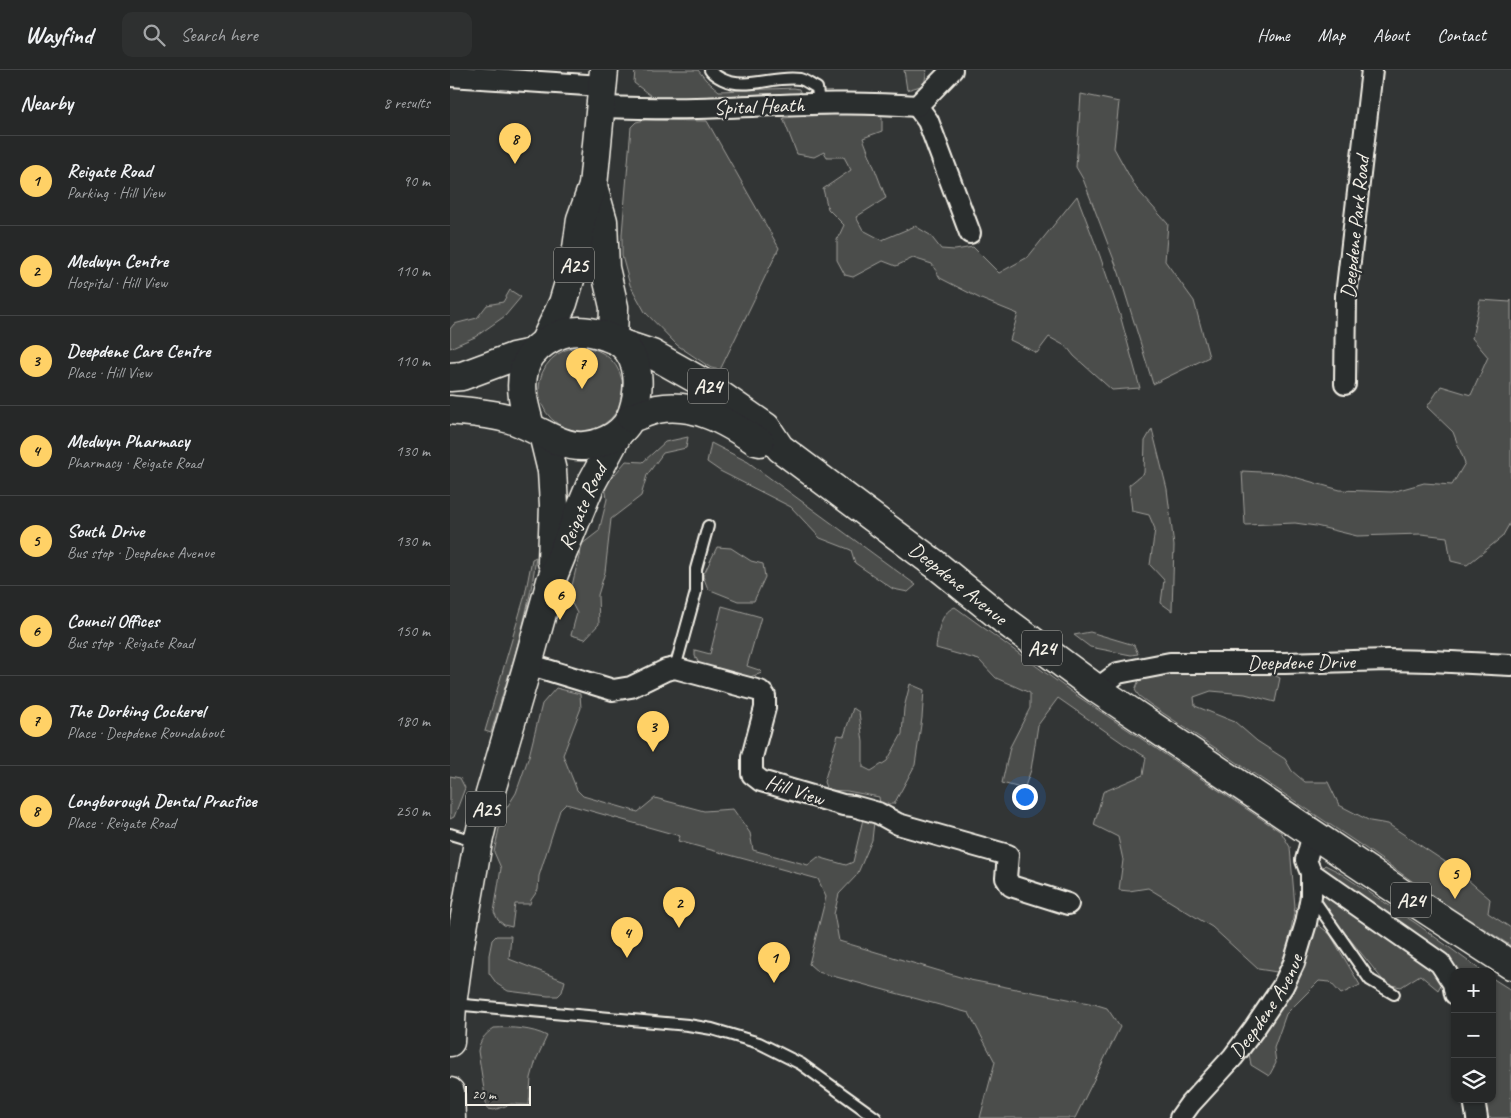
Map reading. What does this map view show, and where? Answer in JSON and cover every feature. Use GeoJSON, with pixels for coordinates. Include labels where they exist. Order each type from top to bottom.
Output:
{"type":"FeatureCollection","features":[{"type":"Feature","properties":{"kind":"main road","name":"A25"},"geometry":{"type":"LineString","coordinates":[[538,347],[563,303],[575,263],[581,219],[593,186],[602,88]]}},
{"type":"Feature","properties":{"kind":"main road","name":"A25"},"geometry":{"type":"LineString","coordinates":[[593,186],[603,221],[605,268],[614,307],[617,341]]}},
{"type":"Feature","properties":{"kind":"main road"},"geometry":{"type":"LineString","coordinates":[[450,377],[462,376],[538,347],[563,334],[577,331],[597,334],[617,341],[632,358],[638,373],[638,395],[624,426],[598,444],[581,446],[564,444],[510,419],[488,413],[450,410]]}},
{"type":"Feature","properties":{"kind":"main road","name":"A24"},"geometry":{"type":"LineString","coordinates":[[617,341],[652,354],[700,381],[766,427],[780,448]]}},
{"type":"Feature","properties":{"kind":"main road"},"geometry":{"type":"LineString","coordinates":[[536,430],[521,388],[524,369],[538,347]]}},
{"type":"Feature","properties":{"kind":"main road","name":"A24"},"geometry":{"type":"LineString","coordinates":[[624,426],[658,409],[689,409],[703,412],[732,425],[756,441],[780,448]]}},
{"type":"Feature","properties":{"kind":"main road","name":"Reigate Road"},"geometry":{"type":"LineString","coordinates":[[450,1042],[452,1004],[460,945],[478,842],[487,804],[551,581],[590,486],[624,426]]}},
{"type":"Feature","properties":{"kind":"main road","name":"Reigate Road"},"geometry":{"type":"LineString","coordinates":[[536,430],[552,471],[554,505],[551,581]]}},
{"type":"Feature","properties":{"kind":"main road","name":"Deepdene Avenue"},"geometry":{"type":"LineString","coordinates":[[780,448],[935,564],[1004,620],[1097,688],[1511,965]]}},
{"type":"Feature","properties":{"kind":"main road"},"geometry":{"type":"LineString","coordinates":[[450,1092],[451,1118]]}},
{"type":"Feature","properties":{"kind":"street"},"geometry":{"type":"LineString","coordinates":[[952,70],[917,106],[928,122],[970,233]]}},
{"type":"Feature","properties":{"kind":"street","name":"Deepdene Park Road"},"geometry":{"type":"LineString","coordinates":[[1345,384],[1346,296],[1372,70]]}},
{"type":"Feature","properties":{"kind":"street","name":"Spital Heath"},"geometry":{"type":"LineString","coordinates":[[450,76],[602,88],[693,108],[820,103],[880,103],[917,106]]}},
{"type":"Feature","properties":{"kind":"street","name":"Deepdene Drive"},"geometry":{"type":"LineString","coordinates":[[1097,688],[1118,673],[1170,663],[1285,663],[1394,660],[1511,665]]}},
{"type":"Feature","properties":{"kind":"street"},"geometry":{"type":"LineString","coordinates":[[528,664],[613,690],[632,687],[666,670],[676,668]]}},
{"type":"Feature","properties":{"kind":"street","name":"Hill View"},"geometry":{"type":"LineString","coordinates":[[676,668],[760,691],[765,696],[765,708],[752,757],[752,774],[761,781],[843,805],[853,806],[878,814],[898,824],[1008,855],[1006,878],[1011,886],[1068,904]]}},
{"type":"Feature","properties":{"kind":"street","name":"Deepdene Avenue"},"geometry":{"type":"LineString","coordinates":[[1180,1118],[1190,1104],[1233,1057],[1283,986],[1294,963],[1306,923],[1311,896],[1311,873],[1306,860],[1313,834]]}},
{"type":"Feature","properties":{"kind":"street"},"geometry":{"type":"LineString","coordinates":[[1311,873],[1440,963],[1451,981]]}},
{"type":"Feature","properties":{"kind":"street"},"geometry":{"type":"LineString","coordinates":[[1475,1103],[1477,1118]]}},
{"type":"Feature","properties":{"kind":"lane"},"geometry":{"type":"LineString","coordinates":[[710,70],[712,74],[730,83],[748,84],[783,79],[802,79],[816,88],[820,103]]}},
{"type":"Feature","properties":{"kind":"lane"},"geometry":{"type":"LineString","coordinates":[[676,668],[696,592],[696,569],[708,526]]}},
{"type":"Feature","properties":{"kind":"lane"},"geometry":{"type":"LineString","coordinates":[[450,834],[478,842]]}},
{"type":"Feature","properties":{"kind":"lane"},"geometry":{"type":"LineString","coordinates":[[1311,896],[1370,980],[1394,994]]}},
{"type":"Feature","properties":{"kind":"lane"},"geometry":{"type":"LineString","coordinates":[[452,1004],[688,1025],[712,1029],[759,1043],[801,1064],[876,1118]]}},
{"type":"Feature","properties":{"kind":"shaded area"},"geometry":{"type":"Polygon","coordinates":[[[635,70],[698,70],[719,91],[794,88],[799,89],[801,94],[795,96],[655,99],[634,83],[635,70]]]}},
{"type":"Feature","properties":{"kind":"shaded area"},"geometry":{"type":"Polygon","coordinates":[[[904,70],[927,70],[924,85],[907,90],[904,70]]]}},
{"type":"Feature","properties":{"kind":"shaded area"},"geometry":{"type":"Polygon","coordinates":[[[1081,94],[1119,102],[1114,148],[1136,188],[1168,224],[1165,261],[1194,301],[1209,357],[1153,384],[1119,273],[1083,179],[1076,167],[1081,94]]]}},
{"type":"Feature","properties":{"kind":"shaded area"},"geometry":{"type":"Polygon","coordinates":[[[864,112],[882,117],[882,131],[863,138],[886,198],[856,217],[863,230],[882,240],[915,226],[930,235],[941,249],[955,250],[973,247],[999,273],[1028,257],[1077,196],[1120,315],[1140,388],[1112,390],[1074,356],[1067,347],[1049,337],[1037,353],[1010,340],[1018,314],[981,299],[940,278],[932,264],[913,258],[896,266],[883,261],[853,277],[845,275],[837,260],[837,240],[844,225],[828,209],[823,189],[851,170],[844,157],[827,157],[824,152],[814,157],[797,154],[783,118],[864,112]]]}},
{"type":"Feature","properties":{"kind":"shaded area"},"geometry":{"type":"Polygon","coordinates":[[[645,120],[707,121],[779,248],[720,370],[711,368],[677,345],[645,312],[630,285],[622,256],[622,234],[631,127],[636,122],[645,120]]]}},
{"type":"Feature","properties":{"kind":"shaded area"},"geometry":{"type":"Polygon","coordinates":[[[510,290],[521,297],[505,316],[475,337],[450,348],[450,329],[454,324],[477,318],[487,305],[503,302],[510,290]]]}},
{"type":"Feature","properties":{"kind":"shaded area"},"geometry":{"type":"Polygon","coordinates":[[[1480,300],[1510,302],[1511,300],[1511,521],[1502,537],[1467,565],[1451,561],[1447,537],[1421,534],[1357,536],[1295,523],[1245,525],[1242,471],[1280,473],[1340,490],[1392,492],[1424,483],[1452,485],[1465,463],[1453,432],[1427,407],[1441,386],[1471,395],[1488,357],[1472,338],[1480,300]]]}},
{"type":"Feature","properties":{"kind":"shaded area"},"geometry":{"type":"Polygon","coordinates":[[[581,347],[597,350],[611,359],[620,373],[623,389],[620,405],[611,419],[597,428],[581,431],[565,428],[551,419],[542,405],[539,389],[542,373],[551,359],[565,350],[581,347]]]}},
{"type":"Feature","properties":{"kind":"shaded area"},"geometry":{"type":"Polygon","coordinates":[[[1152,429],[1167,489],[1174,546],[1172,611],[1161,603],[1164,580],[1150,565],[1155,529],[1149,515],[1132,511],[1129,485],[1144,473],[1145,441],[1152,429]]]}},
{"type":"Feature","properties":{"kind":"shaded area"},"geometry":{"type":"Polygon","coordinates":[[[688,437],[686,448],[663,453],[647,475],[641,496],[611,519],[605,572],[598,595],[599,624],[585,639],[571,635],[577,613],[569,598],[582,544],[599,531],[607,499],[605,486],[626,461],[643,462],[665,442],[688,437]]]}},
{"type":"Feature","properties":{"kind":"shaded area"},"geometry":{"type":"Polygon","coordinates":[[[711,443],[748,462],[916,585],[908,592],[893,589],[855,563],[851,550],[820,538],[791,507],[720,471],[707,462],[711,443]]]}},
{"type":"Feature","properties":{"kind":"shaded area"},"geometry":{"type":"Polygon","coordinates":[[[717,547],[731,548],[751,561],[763,564],[765,577],[754,601],[738,601],[708,589],[703,576],[717,547]]]}},
{"type":"Feature","properties":{"kind":"shaded area"},"geometry":{"type":"Polygon","coordinates":[[[536,557],[523,624],[491,733],[485,731],[525,595],[532,559],[536,557]]]}},
{"type":"Feature","properties":{"kind":"shaded area"},"geometry":{"type":"Polygon","coordinates":[[[722,606],[761,617],[747,666],[762,673],[750,677],[730,674],[700,665],[695,656],[695,650],[710,654],[722,606]]]}},
{"type":"Feature","properties":{"kind":"shaded area"},"geometry":{"type":"Polygon","coordinates":[[[955,607],[1076,695],[1281,832],[1290,847],[1295,907],[1288,947],[1277,972],[1258,969],[1212,927],[1148,888],[1129,891],[1119,890],[1123,860],[1118,837],[1094,825],[1103,792],[1143,775],[1146,757],[1058,698],[1038,725],[1031,770],[1024,789],[1002,783],[1010,747],[1030,708],[1030,693],[996,678],[979,660],[936,648],[942,619],[955,607]]]}},
{"type":"Feature","properties":{"kind":"shaded area"},"geometry":{"type":"Polygon","coordinates":[[[1090,632],[1134,645],[1138,654],[1131,655],[1090,647],[1074,635],[1090,632]]]}},
{"type":"Feature","properties":{"kind":"shaded area"},"geometry":{"type":"Polygon","coordinates":[[[1268,672],[1280,678],[1275,702],[1245,694],[1211,691],[1194,697],[1195,706],[1235,722],[1257,741],[1285,759],[1292,771],[1305,782],[1328,782],[1339,805],[1370,821],[1388,824],[1453,867],[1490,899],[1488,913],[1511,928],[1511,946],[1439,900],[1365,848],[1151,705],[1139,696],[1135,690],[1139,680],[1145,677],[1178,673],[1268,672]]]}},
{"type":"Feature","properties":{"kind":"shaded area"},"geometry":{"type":"Polygon","coordinates":[[[910,684],[924,690],[922,718],[915,765],[894,804],[880,804],[879,797],[847,791],[827,790],[824,782],[838,735],[844,736],[853,708],[859,712],[863,742],[863,767],[871,771],[887,761],[902,734],[904,708],[910,684]]]}},
{"type":"Feature","properties":{"kind":"shaded area"},"geometry":{"type":"Polygon","coordinates":[[[556,688],[580,694],[581,708],[563,755],[577,790],[583,796],[638,812],[655,798],[704,811],[733,809],[750,833],[753,850],[808,865],[818,857],[846,865],[853,862],[863,819],[874,822],[872,840],[857,875],[839,894],[834,914],[839,941],[970,980],[1107,1008],[1120,1027],[1075,1118],[980,1118],[995,1062],[969,1013],[818,972],[809,964],[826,897],[818,879],[678,841],[680,836],[566,804],[560,810],[539,876],[538,890],[530,904],[515,904],[512,927],[504,925],[498,920],[494,912],[501,868],[494,852],[502,815],[516,793],[529,756],[542,704],[556,688]]]}},
{"type":"Feature","properties":{"kind":"shaded area"},"geometry":{"type":"Polygon","coordinates":[[[450,776],[460,778],[465,788],[454,817],[450,819],[450,776]]]}},
{"type":"Feature","properties":{"kind":"shaded area"},"geometry":{"type":"Polygon","coordinates":[[[1325,865],[1337,871],[1417,924],[1478,968],[1451,968],[1320,870],[1325,865]]]}},
{"type":"Feature","properties":{"kind":"shaded area"},"geometry":{"type":"Polygon","coordinates":[[[1327,892],[1436,968],[1442,983],[1438,990],[1420,975],[1401,987],[1386,984],[1320,902],[1323,895],[1327,892]]]}},
{"type":"Feature","properties":{"kind":"shaded area"},"geometry":{"type":"Polygon","coordinates":[[[1317,924],[1330,934],[1360,985],[1341,994],[1330,982],[1319,981],[1286,1014],[1274,1048],[1276,1063],[1269,1076],[1251,1065],[1248,1048],[1306,933],[1317,924]]]}},
{"type":"Feature","properties":{"kind":"shaded area"},"geometry":{"type":"Polygon","coordinates":[[[496,936],[511,936],[509,959],[565,981],[562,992],[558,996],[548,996],[508,991],[497,984],[489,973],[489,955],[492,940],[496,936]]]}},
{"type":"Feature","properties":{"kind":"shaded area"},"geometry":{"type":"Polygon","coordinates":[[[1496,981],[1511,990],[1511,1118],[1484,1118],[1482,1103],[1496,1103],[1496,981]]]}},
{"type":"Feature","properties":{"kind":"shaded area"},"geometry":{"type":"Polygon","coordinates":[[[494,1028],[535,1031],[547,1036],[536,1060],[531,1078],[529,1105],[511,1104],[494,1110],[487,1109],[478,1051],[483,1038],[494,1028]]]}},
{"type":"Feature","properties":{"kind":"place","name":"Longborough Dental Practice"},"geometry":{"type":"Point","coordinates":[515,164]}},
{"type":"Feature","properties":{"kind":"place","name":"The Dorking Cockerel"},"geometry":{"type":"Point","coordinates":[582,389]}},
{"type":"Feature","properties":{"kind":"place","name":"Council Offices"},"geometry":{"type":"Point","coordinates":[560,620]}},
{"type":"Feature","properties":{"kind":"place","name":"Deepdene Care Centre"},"geometry":{"type":"Point","coordinates":[653,752]}},
{"type":"Feature","properties":{"kind":"place","name":"South Drive"},"geometry":{"type":"Point","coordinates":[1455,899]}},
{"type":"Feature","properties":{"kind":"place","name":"Medwyn Centre"},"geometry":{"type":"Point","coordinates":[679,928]}},
{"type":"Feature","properties":{"kind":"place","name":"Medwyn Pharmacy"},"geometry":{"type":"Point","coordinates":[627,958]}},
{"type":"Feature","properties":{"kind":"place","name":"Reigate Road"},"geometry":{"type":"Point","coordinates":[774,983]}}]}
